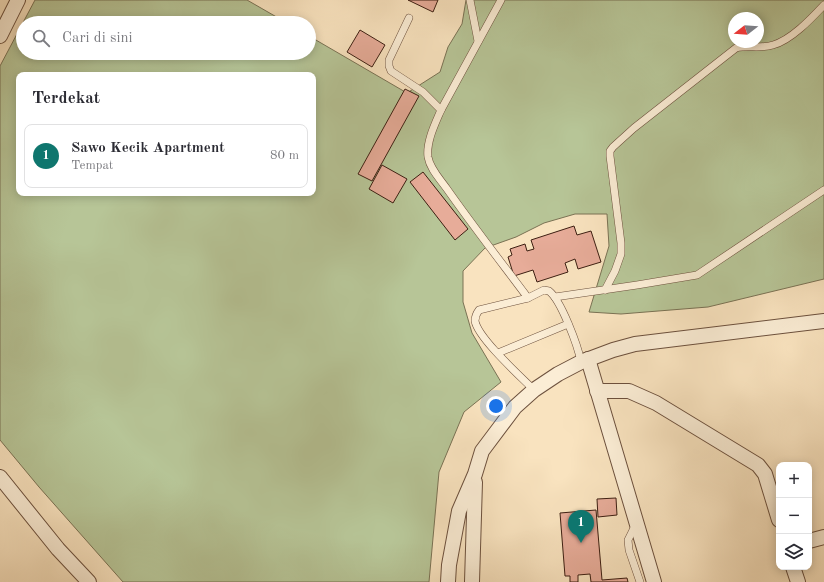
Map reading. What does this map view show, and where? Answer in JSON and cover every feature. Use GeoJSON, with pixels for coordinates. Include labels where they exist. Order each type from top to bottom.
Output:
{"type":"FeatureCollection","features":[{"type":"Feature","properties":{"kind":"street"},"geometry":{"type":"LineString","coordinates":[[0,36],[18,0]]}},
{"type":"Feature","properties":{"kind":"street"},"geometry":{"type":"LineString","coordinates":[[448,582],[449,565],[459,511],[475,474],[482,451],[515,406],[534,390],[558,374],[584,360],[635,344],[824,321]]}},
{"type":"Feature","properties":{"kind":"street"},"geometry":{"type":"LineString","coordinates":[[584,360],[597,391],[654,582]]}},
{"type":"Feature","properties":{"kind":"street"},"geometry":{"type":"LineString","coordinates":[[597,391],[629,391],[656,403],[758,465],[765,474],[776,510]]}},
{"type":"Feature","properties":{"kind":"street"},"geometry":{"type":"LineString","coordinates":[[472,582],[475,474]]}},
{"type":"Feature","properties":{"kind":"street"},"geometry":{"type":"LineString","coordinates":[[0,477],[58,549],[89,582]]}},
{"type":"Feature","properties":{"kind":"street"},"geometry":{"type":"LineString","coordinates":[[812,540],[824,537]]}},
{"type":"Feature","properties":{"kind":"street"},"geometry":{"type":"LineString","coordinates":[[794,570],[798,582]]}},
{"type":"Feature","properties":{"kind":"lane"},"geometry":{"type":"LineString","coordinates":[[470,0],[478,41]]}},
{"type":"Feature","properties":{"kind":"lane"},"geometry":{"type":"LineString","coordinates":[[501,0],[441,110],[434,125],[429,143],[428,156],[431,166],[457,204],[528,298]]}},
{"type":"Feature","properties":{"kind":"lane"},"geometry":{"type":"LineString","coordinates":[[605,290],[615,271],[621,254],[610,151],[634,128],[736,48],[744,46],[758,48],[765,47],[783,41],[812,18],[824,5]]}},
{"type":"Feature","properties":{"kind":"lane"},"geometry":{"type":"LineString","coordinates":[[409,18],[389,60],[389,66],[391,71],[423,92],[441,110]]}},
{"type":"Feature","properties":{"kind":"lane"},"geometry":{"type":"LineString","coordinates":[[555,297],[637,286],[697,275],[824,190]]}},
{"type":"Feature","properties":{"kind":"lane"},"geometry":{"type":"LineString","coordinates":[[534,390],[485,339],[475,322],[475,315],[479,310],[528,298],[544,290],[549,291],[555,297],[584,360]]}},
{"type":"Feature","properties":{"kind":"lane"},"geometry":{"type":"LineString","coordinates":[[498,353],[568,324]]}},
{"type":"Feature","properties":{"kind":"lane"},"geometry":{"type":"LineString","coordinates":[[636,523],[628,540],[628,550],[640,582]]}},
{"type":"Feature","properties":{"kind":"green space"},"geometry":{"type":"Polygon","coordinates":[[[35,0],[247,0],[275,16],[27,16],[35,0]]]}},
{"type":"Feature","properties":{"kind":"green space"},"geometry":{"type":"Polygon","coordinates":[[[466,0],[824,0],[824,279],[708,307],[621,314],[589,312],[609,246],[607,214],[575,214],[544,223],[516,237],[485,248],[463,271],[463,302],[472,333],[501,382],[464,412],[439,472],[429,582],[123,582],[39,487],[0,440],[0,66],[16,36],[16,60],[316,60],[316,40],[407,93],[440,72],[448,47],[462,24],[466,0]]]}},
{"type":"Feature","properties":{"kind":"building"},"geometry":{"type":"Polygon","coordinates":[[[408,0],[438,0],[433,12],[408,0]]]}},
{"type":"Feature","properties":{"kind":"building"},"geometry":{"type":"Polygon","coordinates":[[[360,30],[385,45],[372,67],[347,52],[360,30]]]}},
{"type":"Feature","properties":{"kind":"building"},"geometry":{"type":"Polygon","coordinates":[[[405,89],[419,96],[372,181],[358,174],[405,89]]]}},
{"type":"Feature","properties":{"kind":"building"},"geometry":{"type":"Polygon","coordinates":[[[382,165],[407,179],[393,203],[369,189],[382,165]]]}},
{"type":"Feature","properties":{"kind":"building"},"geometry":{"type":"Polygon","coordinates":[[[423,172],[468,229],[455,240],[410,182],[423,172]]]}},
{"type":"Feature","properties":{"kind":"building"},"geometry":{"type":"Polygon","coordinates":[[[574,226],[577,235],[591,231],[601,262],[578,269],[575,259],[565,263],[568,272],[537,282],[533,270],[514,276],[508,257],[512,255],[510,249],[525,244],[527,251],[534,249],[531,240],[574,226]]]}},
{"type":"Feature","properties":{"kind":"building"},"geometry":{"type":"Polygon","coordinates":[[[616,498],[617,515],[598,517],[597,499],[616,498]]]}},
{"type":"Feature","properties":{"kind":"building"},"geometry":{"type":"Polygon","coordinates":[[[596,510],[602,580],[627,578],[628,582],[591,582],[590,574],[578,575],[578,582],[570,582],[570,576],[565,576],[560,513],[596,510]]]}},
{"type":"Feature","properties":{"kind":"place","name":"Sawo Kecik Apartment"},"geometry":{"type":"Point","coordinates":[581,543]}}]}
